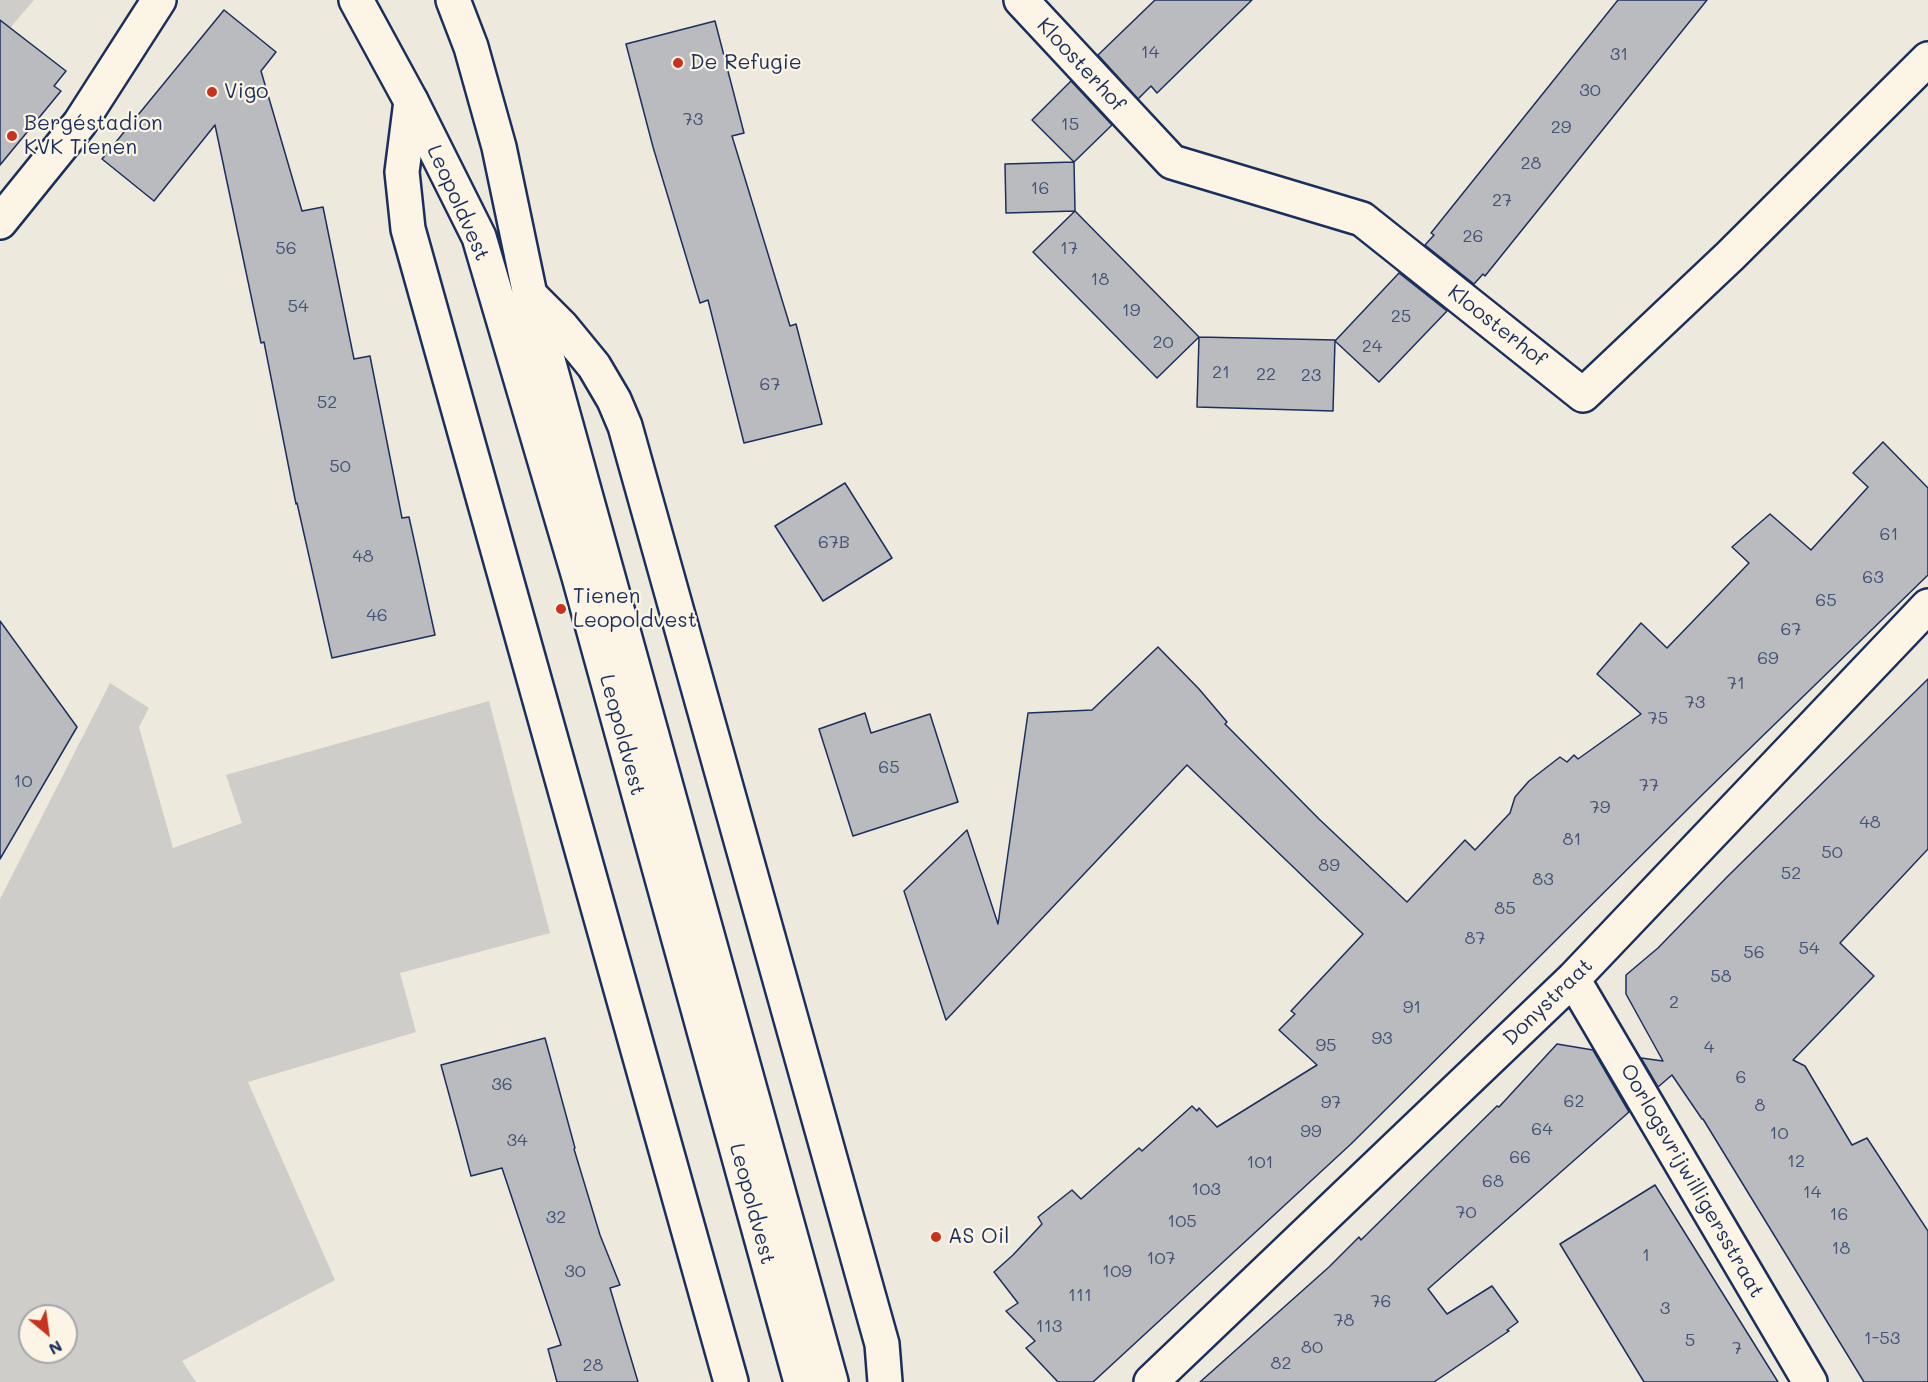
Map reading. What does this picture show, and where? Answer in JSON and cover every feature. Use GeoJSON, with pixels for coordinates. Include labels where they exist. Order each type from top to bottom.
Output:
{"type":"FeatureCollection","features":[{"type":"Feature","properties":{"kind":"street"},"geometry":{"type":"LineString","coordinates":[[0,222],[80,123],[159,0]]}},
{"type":"Feature","properties":{"kind":"street","name":"Leopoldvest"},"geometry":{"type":"LineString","coordinates":[[356,0],[411,101],[479,237],[579,577],[801,1382]]}},
{"type":"Feature","properties":{"kind":"street","name":"Leopoldvest"},"geometry":{"type":"LineString","coordinates":[[453,0],[471,47],[499,147],[530,295],[831,1382]]}},
{"type":"Feature","properties":{"kind":"street","name":"Kloosterhof"},"geometry":{"type":"LineString","coordinates":[[1022,0],[1172,162],[1362,219],[1583,395],[1730,256],[1928,59]]}},
{"type":"Feature","properties":{"kind":"street","name":"Leopoldvest"},"geometry":{"type":"LineString","coordinates":[[411,101],[402,172],[408,229],[731,1382]]}},
{"type":"Feature","properties":{"kind":"street"},"geometry":{"type":"LineString","coordinates":[[530,295],[562,327],[594,366],[614,400],[625,426],[882,1344],[885,1382]]}},
{"type":"Feature","properties":{"kind":"street","name":"Donystraat"},"geometry":{"type":"LineString","coordinates":[[1151,1382],[1573,979],[1928,606]]}},
{"type":"Feature","properties":{"kind":"street","name":"Oorlogsvrijwilligersstraat"},"geometry":{"type":"LineString","coordinates":[[1573,979],[1810,1382]]}},
{"type":"Feature","properties":{"kind":"shaded area"},"geometry":{"type":"Polygon","coordinates":[[[0,0],[34,0],[10,28],[0,20],[0,0]]]}},
{"type":"Feature","properties":{"kind":"shaded area"},"geometry":{"type":"Polygon","coordinates":[[[110,683],[149,708],[139,727],[173,848],[242,823],[226,775],[489,701],[550,933],[400,973],[416,1032],[248,1082],[335,1280],[182,1361],[196,1382],[0,1382],[0,899],[110,683]]]}},
{"type":"Feature","properties":{"kind":"building"},"geometry":{"type":"Polygon","coordinates":[[[1155,0],[1252,0],[1157,93],[1151,86],[1138,99],[1098,55],[1155,0]]]}},
{"type":"Feature","properties":{"kind":"building"},"geometry":{"type":"Polygon","coordinates":[[[1618,0],[1707,0],[1485,276],[1483,274],[1474,284],[1425,245],[1434,235],[1431,233],[1618,0]]]}},
{"type":"Feature","properties":{"kind":"building"},"geometry":{"type":"Polygon","coordinates":[[[224,10],[276,52],[261,71],[302,211],[323,207],[354,359],[370,356],[402,518],[409,517],[435,635],[332,658],[296,504],[264,342],[261,343],[215,125],[154,201],[102,159],[224,10]]]}},
{"type":"Feature","properties":{"kind":"building"},"geometry":{"type":"Polygon","coordinates":[[[0,20],[66,71],[54,86],[61,91],[0,165],[0,20]]]}},
{"type":"Feature","properties":{"kind":"building"},"geometry":{"type":"Polygon","coordinates":[[[715,21],[744,133],[732,136],[790,326],[796,324],[822,424],[744,443],[708,300],[700,303],[653,147],[626,44],[715,21]]]}},
{"type":"Feature","properties":{"kind":"building"},"geometry":{"type":"Polygon","coordinates":[[[1071,81],[1112,125],[1074,162],[1032,120],[1071,81]]]}},
{"type":"Feature","properties":{"kind":"building"},"geometry":{"type":"Polygon","coordinates":[[[1074,162],[1075,211],[1006,213],[1005,164],[1074,162]]]}},
{"type":"Feature","properties":{"kind":"building"},"geometry":{"type":"Polygon","coordinates":[[[1075,211],[1199,337],[1157,378],[1033,252],[1075,211]]]}},
{"type":"Feature","properties":{"kind":"building"},"geometry":{"type":"Polygon","coordinates":[[[1399,273],[1447,311],[1379,382],[1335,341],[1399,273]]]}},
{"type":"Feature","properties":{"kind":"building"},"geometry":{"type":"Polygon","coordinates":[[[1199,337],[1335,340],[1333,411],[1197,407],[1199,337]]]}},
{"type":"Feature","properties":{"kind":"building"},"geometry":{"type":"Polygon","coordinates":[[[1883,442],[1928,488],[1928,575],[1703,794],[1351,1144],[1093,1382],[1058,1382],[1026,1348],[1035,1341],[1006,1311],[1018,1303],[994,1272],[1042,1224],[1038,1217],[1072,1190],[1081,1199],[1139,1148],[1142,1151],[1192,1106],[1197,1111],[1199,1108],[1217,1127],[1317,1065],[1279,1030],[1295,1014],[1291,1011],[1363,934],[1187,765],[946,1020],[904,891],[967,830],[998,924],[1028,713],[1092,710],[1158,647],[1199,689],[1227,722],[1225,724],[1319,819],[1407,902],[1465,840],[1475,850],[1510,813],[1515,797],[1529,781],[1560,757],[1567,762],[1574,755],[1578,759],[1641,714],[1597,674],[1641,623],[1667,648],[1749,563],[1732,547],[1770,514],[1811,550],[1868,487],[1853,473],[1883,442]]]}},
{"type":"Feature","properties":{"kind":"building"},"geometry":{"type":"Polygon","coordinates":[[[845,483],[892,558],[823,601],[775,526],[845,483]]]}},
{"type":"Feature","properties":{"kind":"building"},"geometry":{"type":"Polygon","coordinates":[[[0,621],[77,727],[0,859],[0,621]]]}},
{"type":"Feature","properties":{"kind":"building"},"geometry":{"type":"Polygon","coordinates":[[[1928,679],[1928,849],[1840,943],[1874,976],[1793,1060],[1805,1066],[1852,1145],[1867,1138],[1928,1231],[1928,1382],[1864,1382],[1703,1119],[1672,1075],[1658,1087],[1641,1058],[1663,1061],[1626,994],[1626,975],[1658,948],[1928,679]]]}},
{"type":"Feature","properties":{"kind":"building"},"geometry":{"type":"Polygon","coordinates":[[[865,713],[871,733],[930,714],[958,802],[853,836],[819,729],[865,713]]]}},
{"type":"Feature","properties":{"kind":"building"},"geometry":{"type":"Polygon","coordinates":[[[545,1038],[574,1149],[600,1235],[620,1285],[610,1288],[638,1382],[557,1382],[548,1349],[561,1345],[502,1168],[471,1176],[441,1065],[545,1038]]]}},
{"type":"Feature","properties":{"kind":"building"},"geometry":{"type":"Polygon","coordinates":[[[1557,1044],[1593,1050],[1629,1112],[1428,1289],[1447,1314],[1492,1286],[1518,1322],[1507,1330],[1509,1331],[1434,1382],[1200,1382],[1329,1267],[1359,1237],[1361,1240],[1497,1106],[1499,1107],[1557,1044]]]}},
{"type":"Feature","properties":{"kind":"building"},"geometry":{"type":"Polygon","coordinates":[[[1655,1185],[1778,1382],[1644,1382],[1560,1244],[1655,1185]]]}},
{"type":"Feature","properties":{"kind":"place","name":"De Refugie"},"geometry":{"type":"Point","coordinates":[678,63]}},
{"type":"Feature","properties":{"kind":"place","name":"Vigo"},"geometry":{"type":"Point","coordinates":[212,92]}},
{"type":"Feature","properties":{"kind":"place","name":"Bergéstadion KVK Tienen"},"geometry":{"type":"Point","coordinates":[12,136]}},
{"type":"Feature","properties":{"kind":"place","name":"Tienen Leopoldvest"},"geometry":{"type":"Point","coordinates":[561,609]}},
{"type":"Feature","properties":{"kind":"place","name":"AS Oil"},"geometry":{"type":"Point","coordinates":[936,1237]}}]}
